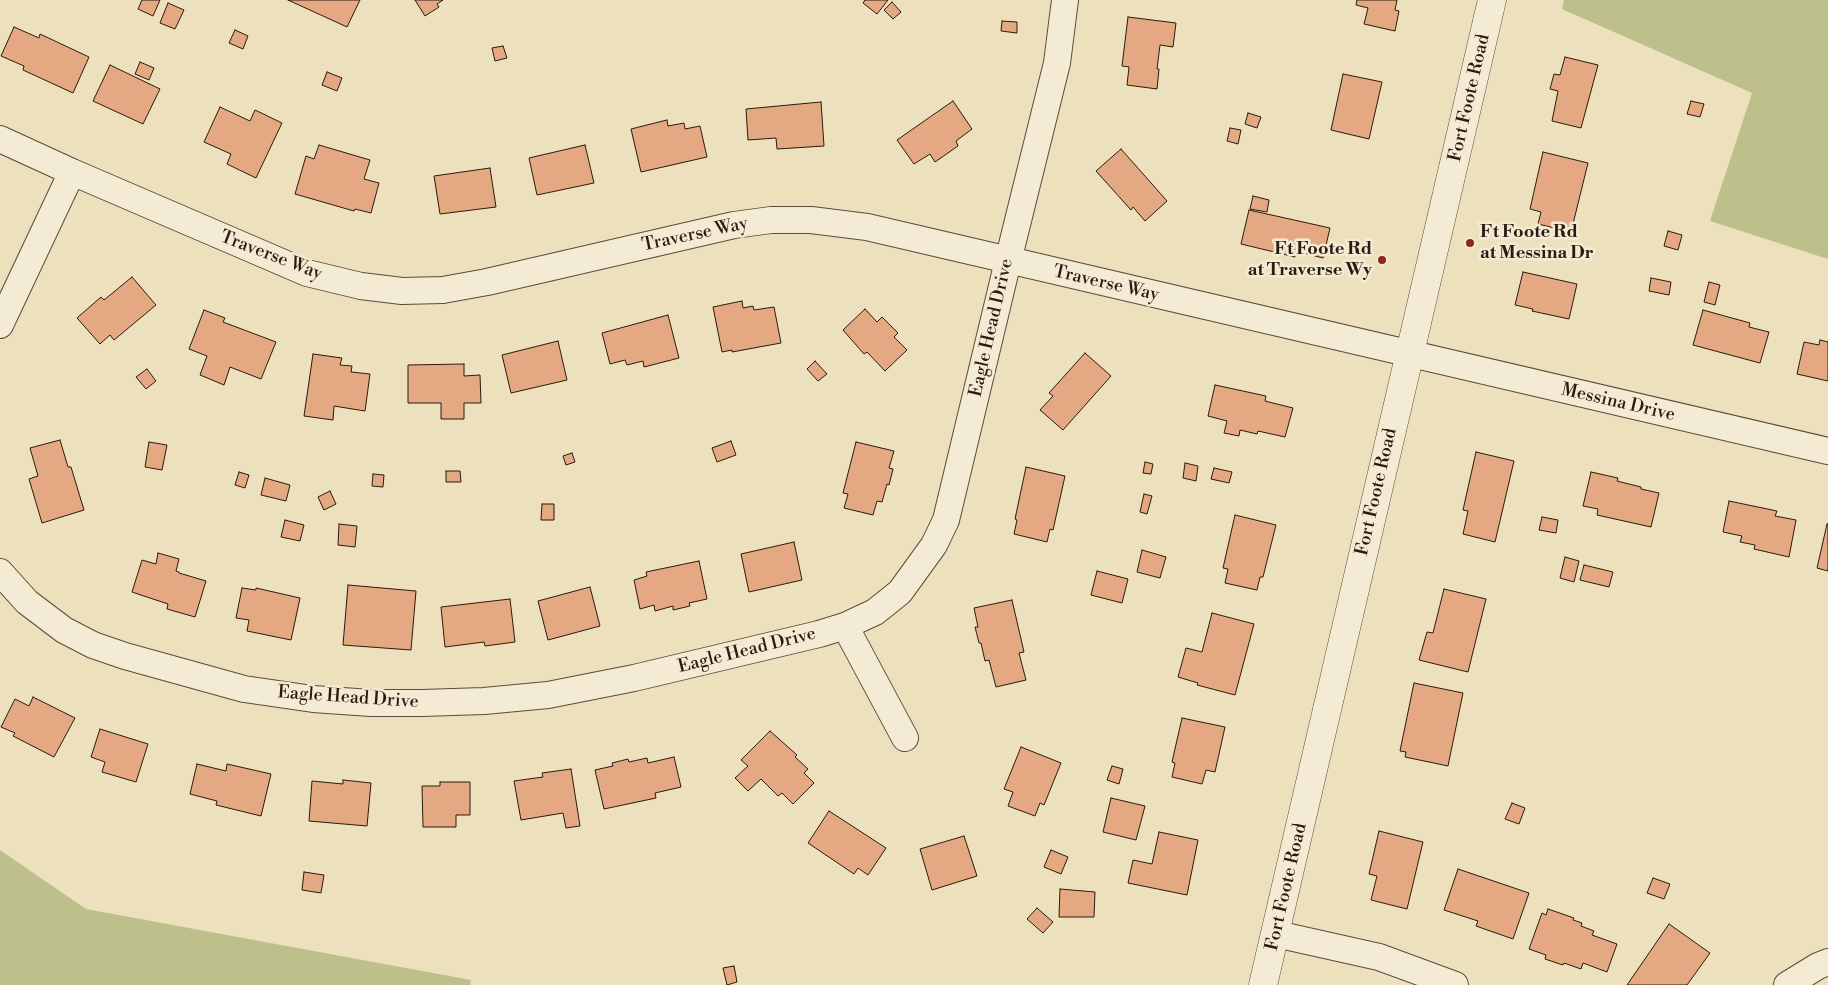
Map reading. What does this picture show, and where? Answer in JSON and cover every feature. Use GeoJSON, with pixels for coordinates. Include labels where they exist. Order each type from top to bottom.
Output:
{"type":"FeatureCollection","features":[{"type":"Feature","properties":{"kind":"street","name":"Eagle Head Drive"},"geometry":{"type":"LineString","coordinates":[[0,572],[27,602],[64,630],[92,645],[244,689],[313,699],[361,702],[484,701],[548,695],[642,676],[785,643],[845,626],[875,612],[900,592],[934,545],[946,520],[1057,63],[1065,0]]}},
{"type":"Feature","properties":{"kind":"street","name":"Fort Foote Road"},"geometry":{"type":"LineString","coordinates":[[1263,985],[1408,354],[1492,0]]}},
{"type":"Feature","properties":{"kind":"street","name":"Traverse Way"},"geometry":{"type":"LineString","coordinates":[[0,138],[72,172],[307,273],[361,286],[402,291],[452,288],[734,225],[771,220],[811,220],[867,227],[1408,354]]}},
{"type":"Feature","properties":{"kind":"street"},"geometry":{"type":"LineString","coordinates":[[0,325],[72,172]]}},
{"type":"Feature","properties":{"kind":"street","name":"Messina Drive"},"geometry":{"type":"LineString","coordinates":[[1408,354],[1828,451]]}},
{"type":"Feature","properties":{"kind":"street"},"geometry":{"type":"LineString","coordinates":[[845,626],[905,738]]}},
{"type":"Feature","properties":{"kind":"street"},"geometry":{"type":"LineString","coordinates":[[1276,934],[1379,957],[1456,985]]}},
{"type":"Feature","properties":{"kind":"street"},"geometry":{"type":"LineString","coordinates":[[1787,985],[1828,962]]}},
{"type":"Feature","properties":{"kind":"green space"},"geometry":{"type":"Polygon","coordinates":[[[1564,0],[1828,0],[1828,259],[1710,221],[1752,93],[1562,9],[1564,0]]]}},
{"type":"Feature","properties":{"kind":"green space"},"geometry":{"type":"Polygon","coordinates":[[[0,850],[86,909],[471,980],[470,985],[0,985],[0,850]]]}},
{"type":"Feature","properties":{"kind":"building"},"geometry":{"type":"Polygon","coordinates":[[[142,0],[160,0],[153,16],[138,9],[142,0]]]}},
{"type":"Feature","properties":{"kind":"building"},"geometry":{"type":"Polygon","coordinates":[[[288,0],[360,0],[347,27],[288,0]]]}},
{"type":"Feature","properties":{"kind":"building"},"geometry":{"type":"Polygon","coordinates":[[[415,0],[443,0],[437,4],[439,7],[425,16],[415,0]]]}},
{"type":"Feature","properties":{"kind":"building"},"geometry":{"type":"Polygon","coordinates":[[[865,0],[888,0],[877,14],[863,3],[865,0]]]}},
{"type":"Feature","properties":{"kind":"building"},"geometry":{"type":"Polygon","coordinates":[[[1357,0],[1397,0],[1395,10],[1399,11],[1395,31],[1364,24],[1368,8],[1356,5],[1357,0]]]}},
{"type":"Feature","properties":{"kind":"building"},"geometry":{"type":"Polygon","coordinates":[[[892,2],[901,12],[893,19],[884,10],[892,2]]]}},
{"type":"Feature","properties":{"kind":"building"},"geometry":{"type":"Polygon","coordinates":[[[168,3],[184,10],[175,29],[160,23],[168,3]]]}},
{"type":"Feature","properties":{"kind":"building"},"geometry":{"type":"Polygon","coordinates":[[[1128,17],[1176,23],[1173,47],[1160,45],[1157,89],[1127,85],[1129,67],[1122,66],[1128,17]]]}},
{"type":"Feature","properties":{"kind":"building"},"geometry":{"type":"Polygon","coordinates":[[[1002,21],[1017,22],[1017,33],[1001,31],[1002,21]]]}},
{"type":"Feature","properties":{"kind":"building"},"geometry":{"type":"Polygon","coordinates":[[[14,27],[39,38],[40,34],[89,57],[73,93],[23,70],[24,66],[1,56],[14,27]]]}},
{"type":"Feature","properties":{"kind":"building"},"geometry":{"type":"Polygon","coordinates":[[[235,30],[248,36],[243,49],[229,43],[235,30]]]}},
{"type":"Feature","properties":{"kind":"building"},"geometry":{"type":"Polygon","coordinates":[[[503,46],[507,58],[495,61],[492,48],[503,46]]]}},
{"type":"Feature","properties":{"kind":"building"},"geometry":{"type":"Polygon","coordinates":[[[1565,57],[1598,65],[1581,128],[1552,121],[1558,91],[1550,89],[1554,74],[1560,75],[1565,57]]]}},
{"type":"Feature","properties":{"kind":"building"},"geometry":{"type":"Polygon","coordinates":[[[140,62],[154,68],[149,80],[135,74],[140,62]]]}},
{"type":"Feature","properties":{"kind":"building"},"geometry":{"type":"Polygon","coordinates":[[[110,65],[160,89],[143,124],[93,101],[110,65]]]}},
{"type":"Feature","properties":{"kind":"building"},"geometry":{"type":"Polygon","coordinates":[[[327,72],[342,78],[337,91],[322,85],[327,72]]]}},
{"type":"Feature","properties":{"kind":"building"},"geometry":{"type":"Polygon","coordinates":[[[1343,74],[1382,82],[1369,139],[1331,130],[1343,74]]]}},
{"type":"Feature","properties":{"kind":"building"},"geometry":{"type":"Polygon","coordinates":[[[953,101],[972,129],[956,141],[958,146],[935,162],[930,154],[914,164],[897,140],[953,101]]]}},
{"type":"Feature","properties":{"kind":"building"},"geometry":{"type":"Polygon","coordinates":[[[1691,101],[1704,104],[1700,117],[1687,114],[1691,101]]]}},
{"type":"Feature","properties":{"kind":"building"},"geometry":{"type":"Polygon","coordinates":[[[821,102],[824,146],[777,149],[776,138],[748,140],[746,109],[821,102]]]}},
{"type":"Feature","properties":{"kind":"building"},"geometry":{"type":"Polygon","coordinates":[[[220,107],[250,121],[255,110],[282,123],[256,178],[227,164],[231,154],[204,142],[220,107]]]}},
{"type":"Feature","properties":{"kind":"building"},"geometry":{"type":"Polygon","coordinates":[[[1248,113],[1261,117],[1257,128],[1245,124],[1248,113]]]}},
{"type":"Feature","properties":{"kind":"building"},"geometry":{"type":"Polygon","coordinates":[[[667,120],[668,126],[684,123],[685,129],[700,126],[707,157],[641,172],[631,129],[667,120]]]}},
{"type":"Feature","properties":{"kind":"building"},"geometry":{"type":"Polygon","coordinates":[[[1230,128],[1241,130],[1238,144],[1227,141],[1230,128]]]}},
{"type":"Feature","properties":{"kind":"building"},"geometry":{"type":"Polygon","coordinates":[[[319,145],[370,160],[364,179],[379,183],[371,213],[355,209],[354,211],[295,194],[306,156],[314,159],[319,145]]]}},
{"type":"Feature","properties":{"kind":"building"},"geometry":{"type":"Polygon","coordinates":[[[585,145],[594,183],[537,195],[529,158],[585,145]]]}},
{"type":"Feature","properties":{"kind":"building"},"geometry":{"type":"Polygon","coordinates":[[[1121,149],[1167,201],[1145,221],[1133,207],[1131,210],[1096,171],[1121,149]]]}},
{"type":"Feature","properties":{"kind":"building"},"geometry":{"type":"Polygon","coordinates":[[[1543,152],[1588,163],[1571,232],[1538,224],[1541,212],[1530,209],[1543,152]]]}},
{"type":"Feature","properties":{"kind":"building"},"geometry":{"type":"Polygon","coordinates":[[[490,168],[496,207],[440,214],[434,176],[490,168]]]}},
{"type":"Feature","properties":{"kind":"building"},"geometry":{"type":"Polygon","coordinates":[[[1253,196],[1269,200],[1267,212],[1250,209],[1253,196]]]}},
{"type":"Feature","properties":{"kind":"building"},"geometry":{"type":"Polygon","coordinates":[[[1249,210],[1330,228],[1323,258],[1296,251],[1295,257],[1241,244],[1249,210]]]}},
{"type":"Feature","properties":{"kind":"building"},"geometry":{"type":"Polygon","coordinates":[[[1668,231],[1682,235],[1678,250],[1664,246],[1668,231]]]}},
{"type":"Feature","properties":{"kind":"building"},"geometry":{"type":"Polygon","coordinates":[[[1523,272],[1577,284],[1569,319],[1532,311],[1533,309],[1515,305],[1523,272]]]}},
{"type":"Feature","properties":{"kind":"building"},"geometry":{"type":"Polygon","coordinates":[[[132,277],[156,305],[114,340],[110,335],[100,344],[77,318],[101,297],[104,300],[132,277]]]}},
{"type":"Feature","properties":{"kind":"building"},"geometry":{"type":"Polygon","coordinates":[[[1651,278],[1671,282],[1669,295],[1649,291],[1651,278]]]}},
{"type":"Feature","properties":{"kind":"building"},"geometry":{"type":"Polygon","coordinates":[[[1709,282],[1720,285],[1715,305],[1704,302],[1709,282]]]}},
{"type":"Feature","properties":{"kind":"building"},"geometry":{"type":"Polygon","coordinates":[[[742,301],[743,308],[753,306],[754,310],[774,307],[781,343],[732,352],[732,350],[722,352],[713,307],[742,301]]]}},
{"type":"Feature","properties":{"kind":"building"},"geometry":{"type":"Polygon","coordinates":[[[865,309],[877,322],[882,317],[898,333],[894,337],[907,350],[885,371],[867,352],[864,354],[843,330],[865,309]]]}},
{"type":"Feature","properties":{"kind":"building"},"geometry":{"type":"Polygon","coordinates":[[[204,310],[225,318],[223,322],[276,342],[261,379],[230,367],[224,385],[200,375],[207,356],[189,349],[204,310]]]}},
{"type":"Feature","properties":{"kind":"building"},"geometry":{"type":"Polygon","coordinates":[[[1703,310],[1750,323],[1749,327],[1769,332],[1760,363],[1693,345],[1703,310]]]}},
{"type":"Feature","properties":{"kind":"building"},"geometry":{"type":"Polygon","coordinates":[[[668,315],[679,358],[644,367],[643,361],[627,365],[625,360],[610,364],[602,333],[668,315]]]}},
{"type":"Feature","properties":{"kind":"building"},"geometry":{"type":"Polygon","coordinates":[[[1820,340],[1828,342],[1828,381],[1797,374],[1804,342],[1819,345],[1820,340]]]}},
{"type":"Feature","properties":{"kind":"building"},"geometry":{"type":"Polygon","coordinates":[[[558,341],[567,380],[511,393],[502,355],[558,341]]]}},
{"type":"Feature","properties":{"kind":"building"},"geometry":{"type":"Polygon","coordinates":[[[1085,353],[1111,376],[1063,430],[1040,410],[1053,396],[1049,393],[1085,353]]]}},
{"type":"Feature","properties":{"kind":"building"},"geometry":{"type":"Polygon","coordinates":[[[313,354],[342,358],[340,365],[352,366],[351,372],[370,374],[365,411],[334,406],[333,420],[304,416],[313,354]]]}},
{"type":"Feature","properties":{"kind":"building"},"geometry":{"type":"Polygon","coordinates":[[[815,361],[827,374],[818,381],[807,369],[815,361]]]}},
{"type":"Feature","properties":{"kind":"building"},"geometry":{"type":"Polygon","coordinates":[[[464,364],[464,376],[480,375],[481,403],[464,403],[464,419],[441,419],[441,403],[408,403],[408,365],[464,364]]]}},
{"type":"Feature","properties":{"kind":"building"},"geometry":{"type":"Polygon","coordinates":[[[147,369],[156,381],[146,389],[136,377],[147,369]]]}},
{"type":"Feature","properties":{"kind":"building"},"geometry":{"type":"Polygon","coordinates":[[[1215,385],[1266,396],[1265,401],[1293,408],[1285,437],[1258,431],[1257,434],[1240,430],[1239,436],[1224,433],[1227,421],[1208,416],[1215,385]]]}},
{"type":"Feature","properties":{"kind":"building"},"geometry":{"type":"Polygon","coordinates":[[[60,440],[68,467],[71,467],[84,510],[42,523],[29,479],[38,476],[30,448],[60,440]]]}},
{"type":"Feature","properties":{"kind":"building"},"geometry":{"type":"Polygon","coordinates":[[[731,441],[736,455],[717,462],[712,448],[731,441]]]}},
{"type":"Feature","properties":{"kind":"building"},"geometry":{"type":"Polygon","coordinates":[[[149,442],[167,445],[162,470],[145,467],[149,442]]]}},
{"type":"Feature","properties":{"kind":"building"},"geometry":{"type":"Polygon","coordinates":[[[856,442],[894,451],[889,468],[893,469],[889,485],[887,484],[882,502],[877,501],[873,515],[844,508],[848,494],[843,493],[856,442]]]}},
{"type":"Feature","properties":{"kind":"building"},"geometry":{"type":"Polygon","coordinates":[[[1476,452],[1514,461],[1495,542],[1463,534],[1468,511],[1463,510],[1476,452]]]}},
{"type":"Feature","properties":{"kind":"building"},"geometry":{"type":"Polygon","coordinates":[[[572,453],[575,462],[566,465],[563,456],[572,453]]]}},
{"type":"Feature","properties":{"kind":"building"},"geometry":{"type":"Polygon","coordinates":[[[1145,462],[1153,464],[1151,474],[1143,473],[1145,462]]]}},
{"type":"Feature","properties":{"kind":"building"},"geometry":{"type":"Polygon","coordinates":[[[1185,463],[1198,466],[1196,481],[1183,478],[1185,463]]]}},
{"type":"Feature","properties":{"kind":"building"},"geometry":{"type":"Polygon","coordinates":[[[1026,467],[1065,476],[1053,530],[1050,529],[1047,542],[1014,534],[1017,520],[1015,519],[1026,467]]]}},
{"type":"Feature","properties":{"kind":"building"},"geometry":{"type":"Polygon","coordinates":[[[1214,468],[1232,472],[1229,483],[1211,479],[1214,468]]]}},
{"type":"Feature","properties":{"kind":"building"},"geometry":{"type":"Polygon","coordinates":[[[446,471],[460,471],[461,482],[446,482],[446,471]]]}},
{"type":"Feature","properties":{"kind":"building"},"geometry":{"type":"Polygon","coordinates":[[[239,472],[249,475],[245,488],[235,485],[239,472]]]}},
{"type":"Feature","properties":{"kind":"building"},"geometry":{"type":"Polygon","coordinates":[[[1591,472],[1618,478],[1617,481],[1659,493],[1651,527],[1597,515],[1598,509],[1583,506],[1591,472]]]}},
{"type":"Feature","properties":{"kind":"building"},"geometry":{"type":"Polygon","coordinates":[[[373,474],[384,475],[383,487],[372,486],[373,474]]]}},
{"type":"Feature","properties":{"kind":"building"},"geometry":{"type":"Polygon","coordinates":[[[265,478],[290,485],[286,501],[261,495],[265,478]]]}},
{"type":"Feature","properties":{"kind":"building"},"geometry":{"type":"Polygon","coordinates":[[[330,491],[336,504],[324,510],[318,497],[330,491]]]}},
{"type":"Feature","properties":{"kind":"building"},"geometry":{"type":"Polygon","coordinates":[[[1144,494],[1152,496],[1147,514],[1140,512],[1144,494]]]}},
{"type":"Feature","properties":{"kind":"building"},"geometry":{"type":"Polygon","coordinates":[[[1729,501],[1777,511],[1775,516],[1796,520],[1789,557],[1754,549],[1755,545],[1740,542],[1742,536],[1723,532],[1729,501]]]}},
{"type":"Feature","properties":{"kind":"building"},"geometry":{"type":"Polygon","coordinates":[[[542,504],[554,504],[554,520],[541,520],[542,504]]]}},
{"type":"Feature","properties":{"kind":"building"},"geometry":{"type":"Polygon","coordinates":[[[1235,515],[1276,525],[1263,577],[1260,577],[1257,590],[1225,583],[1228,569],[1223,568],[1235,515]]]}},
{"type":"Feature","properties":{"kind":"building"},"geometry":{"type":"Polygon","coordinates":[[[1542,517],[1558,520],[1556,533],[1539,530],[1542,517]]]}},
{"type":"Feature","properties":{"kind":"building"},"geometry":{"type":"Polygon","coordinates":[[[285,520],[304,525],[300,541],[281,537],[285,520]]]}},
{"type":"Feature","properties":{"kind":"building"},"geometry":{"type":"Polygon","coordinates":[[[339,524],[357,526],[355,547],[338,545],[339,524]]]}},
{"type":"Feature","properties":{"kind":"building"},"geometry":{"type":"Polygon","coordinates":[[[1828,524],[1828,571],[1817,568],[1828,524]]]}},
{"type":"Feature","properties":{"kind":"building"},"geometry":{"type":"Polygon","coordinates":[[[794,542],[802,580],[749,592],[741,554],[794,542]]]}},
{"type":"Feature","properties":{"kind":"building"},"geometry":{"type":"Polygon","coordinates":[[[1142,550],[1166,557],[1160,578],[1137,572],[1142,550]]]}},
{"type":"Feature","properties":{"kind":"building"},"geometry":{"type":"Polygon","coordinates":[[[158,553],[179,559],[176,571],[179,573],[206,581],[195,617],[167,609],[168,604],[132,592],[142,560],[156,564],[158,553]]]}},
{"type":"Feature","properties":{"kind":"building"},"geometry":{"type":"Polygon","coordinates":[[[1565,557],[1579,561],[1574,582],[1560,578],[1565,557]]]}},
{"type":"Feature","properties":{"kind":"building"},"geometry":{"type":"Polygon","coordinates":[[[699,561],[707,599],[689,603],[690,606],[673,610],[673,606],[655,611],[654,605],[640,609],[634,580],[647,576],[646,572],[699,561]]]}},
{"type":"Feature","properties":{"kind":"building"},"geometry":{"type":"Polygon","coordinates":[[[1584,565],[1613,572],[1609,587],[1580,580],[1584,565]]]}},
{"type":"Feature","properties":{"kind":"building"},"geometry":{"type":"Polygon","coordinates":[[[1097,571],[1128,579],[1122,603],[1091,595],[1097,571]]]}},
{"type":"Feature","properties":{"kind":"building"},"geometry":{"type":"Polygon","coordinates":[[[348,585],[416,591],[411,650],[343,645],[348,585]]]}},
{"type":"Feature","properties":{"kind":"building"},"geometry":{"type":"Polygon","coordinates":[[[590,587],[600,626],[548,640],[538,601],[590,587]]]}},
{"type":"Feature","properties":{"kind":"building"},"geometry":{"type":"Polygon","coordinates":[[[242,588],[256,590],[256,588],[300,598],[291,640],[247,631],[249,620],[236,618],[242,588]]]}},
{"type":"Feature","properties":{"kind":"building"},"geometry":{"type":"Polygon","coordinates":[[[1444,589],[1486,599],[1468,672],[1419,660],[1427,632],[1433,633],[1444,589]]]}},
{"type":"Feature","properties":{"kind":"building"},"geometry":{"type":"Polygon","coordinates":[[[510,599],[515,642],[485,646],[484,642],[445,647],[441,607],[510,599]]]}},
{"type":"Feature","properties":{"kind":"building"},"geometry":{"type":"Polygon","coordinates":[[[1012,600],[1024,652],[1019,653],[1026,680],[996,687],[989,660],[985,661],[981,643],[979,643],[975,627],[978,627],[974,608],[1012,600]]]}},
{"type":"Feature","properties":{"kind":"building"},"geometry":{"type":"Polygon","coordinates":[[[1212,613],[1254,624],[1235,695],[1197,685],[1198,683],[1178,677],[1186,648],[1202,652],[1212,613]]]}},
{"type":"Feature","properties":{"kind":"building"},"geometry":{"type":"Polygon","coordinates":[[[1414,683],[1463,693],[1448,766],[1405,757],[1406,752],[1400,751],[1414,683]]]}},
{"type":"Feature","properties":{"kind":"building"},"geometry":{"type":"Polygon","coordinates":[[[33,697],[75,718],[54,757],[13,736],[15,733],[1,727],[15,699],[29,706],[33,697]]]}},
{"type":"Feature","properties":{"kind":"building"},"geometry":{"type":"Polygon","coordinates":[[[1182,718],[1225,727],[1215,772],[1206,770],[1202,784],[1172,777],[1175,763],[1172,762],[1182,718]]]}},
{"type":"Feature","properties":{"kind":"building"},"geometry":{"type":"Polygon","coordinates":[[[100,729],[148,744],[136,782],[102,772],[105,762],[91,757],[100,729]]]}},
{"type":"Feature","properties":{"kind":"building"},"geometry":{"type":"Polygon","coordinates":[[[770,731],[797,755],[795,757],[808,769],[804,773],[814,783],[793,804],[782,793],[778,796],[761,779],[748,791],[735,778],[748,766],[741,760],[770,731]]]}},
{"type":"Feature","properties":{"kind":"building"},"geometry":{"type":"Polygon","coordinates":[[[1021,747],[1061,763],[1044,805],[1040,803],[1035,816],[1008,806],[1013,792],[1004,789],[1021,747]]]}},
{"type":"Feature","properties":{"kind":"building"},"geometry":{"type":"Polygon","coordinates":[[[674,757],[681,787],[655,793],[656,798],[604,809],[595,770],[613,766],[612,763],[628,759],[629,762],[647,758],[648,763],[674,757]]]}},
{"type":"Feature","properties":{"kind":"building"},"geometry":{"type":"Polygon","coordinates":[[[197,764],[226,771],[227,764],[271,774],[261,816],[216,805],[217,801],[190,794],[197,764]]]}},
{"type":"Feature","properties":{"kind":"building"},"geometry":{"type":"Polygon","coordinates":[[[1112,766],[1123,769],[1119,784],[1107,780],[1112,766]]]}},
{"type":"Feature","properties":{"kind":"building"},"geometry":{"type":"Polygon","coordinates":[[[571,769],[580,826],[566,828],[563,813],[521,820],[514,781],[543,777],[542,773],[571,769]]]}},
{"type":"Feature","properties":{"kind":"building"},"geometry":{"type":"Polygon","coordinates":[[[343,780],[371,783],[367,826],[309,821],[312,781],[343,784],[343,780]]]}},
{"type":"Feature","properties":{"kind":"building"},"geometry":{"type":"Polygon","coordinates":[[[440,782],[470,782],[470,815],[456,815],[456,827],[423,827],[422,786],[440,786],[440,782]]]}},
{"type":"Feature","properties":{"kind":"building"},"geometry":{"type":"Polygon","coordinates":[[[1111,798],[1145,806],[1136,840],[1103,832],[1111,798]]]}},
{"type":"Feature","properties":{"kind":"building"},"geometry":{"type":"Polygon","coordinates":[[[1512,803],[1525,808],[1519,824],[1505,819],[1512,803]]]}},
{"type":"Feature","properties":{"kind":"building"},"geometry":{"type":"Polygon","coordinates":[[[829,811],[886,848],[868,875],[858,868],[854,874],[808,843],[829,811]]]}},
{"type":"Feature","properties":{"kind":"building"},"geometry":{"type":"Polygon","coordinates":[[[1379,831],[1423,842],[1407,909],[1371,900],[1377,876],[1369,874],[1379,831]]]}},
{"type":"Feature","properties":{"kind":"building"},"geometry":{"type":"Polygon","coordinates":[[[1159,832],[1198,840],[1187,895],[1128,883],[1133,860],[1152,864],[1159,832]]]}},
{"type":"Feature","properties":{"kind":"building"},"geometry":{"type":"Polygon","coordinates":[[[964,836],[977,876],[932,890],[920,849],[964,836]]]}},
{"type":"Feature","properties":{"kind":"building"},"geometry":{"type":"Polygon","coordinates":[[[1051,850],[1068,857],[1061,874],[1044,867],[1051,850]]]}},
{"type":"Feature","properties":{"kind":"building"},"geometry":{"type":"Polygon","coordinates":[[[1458,869],[1529,893],[1513,939],[1476,926],[1478,921],[1444,910],[1458,869]]]}},
{"type":"Feature","properties":{"kind":"building"},"geometry":{"type":"Polygon","coordinates":[[[304,872],[324,875],[321,893],[302,890],[304,872]]]}},
{"type":"Feature","properties":{"kind":"building"},"geometry":{"type":"Polygon","coordinates":[[[1653,878],[1670,884],[1664,899],[1647,893],[1653,878]]]}},
{"type":"Feature","properties":{"kind":"building"},"geometry":{"type":"Polygon","coordinates":[[[1060,889],[1095,892],[1094,917],[1059,917],[1060,889]]]}},
{"type":"Feature","properties":{"kind":"building"},"geometry":{"type":"Polygon","coordinates":[[[1037,908],[1053,922],[1043,933],[1027,919],[1037,908]]]}},
{"type":"Feature","properties":{"kind":"building"},"geometry":{"type":"Polygon","coordinates":[[[1548,909],[1574,918],[1573,920],[1582,923],[1581,926],[1594,931],[1592,935],[1617,944],[1607,972],[1583,963],[1581,969],[1564,963],[1563,965],[1545,959],[1546,955],[1529,949],[1542,913],[1546,915],[1548,909]]]}},
{"type":"Feature","properties":{"kind":"building"},"geometry":{"type":"Polygon","coordinates":[[[1669,924],[1710,953],[1687,985],[1627,985],[1669,924]]]}},
{"type":"Feature","properties":{"kind":"building"},"geometry":{"type":"Polygon","coordinates":[[[734,966],[737,982],[727,985],[723,968],[734,966]]]}},
{"type":"Feature","properties":{"kind":"place","name":"Ft Foote Rd at Messina Dr"},"geometry":{"type":"Point","coordinates":[1470,243]}},
{"type":"Feature","properties":{"kind":"place","name":"Ft Foote Rd at Traverse Wy"},"geometry":{"type":"Point","coordinates":[1382,260]}}]}
